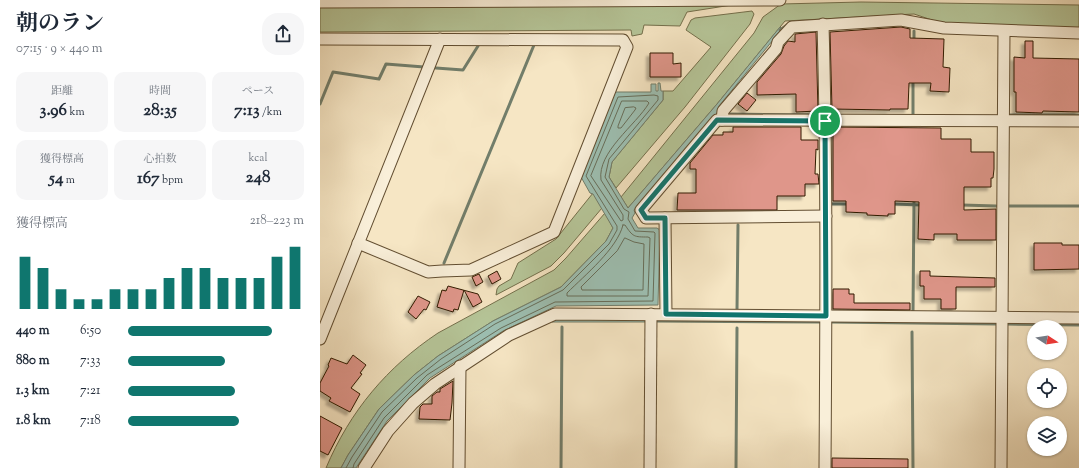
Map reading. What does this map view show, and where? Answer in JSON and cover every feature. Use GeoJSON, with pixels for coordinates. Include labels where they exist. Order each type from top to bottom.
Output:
{"type":"FeatureCollection","features":[{"type":"Feature","properties":{"kind":"street"},"geometry":{"type":"LineString","coordinates":[[320,2],[780,0]]}},
{"type":"Feature","properties":{"kind":"street"},"geometry":{"type":"LineString","coordinates":[[722,120],[723,111],[776,48],[778,42],[792,27],[901,20],[944,28],[1079,33]]}},
{"type":"Feature","properties":{"kind":"street"},"geometry":{"type":"LineString","coordinates":[[823,24],[826,216],[825,468]]}},
{"type":"Feature","properties":{"kind":"street"},"geometry":{"type":"LineString","coordinates":[[1001,468],[1004,31]]}},
{"type":"Feature","properties":{"kind":"street"},"geometry":{"type":"LineString","coordinates":[[320,39],[623,40],[627,47],[554,232],[471,270],[442,270],[428,272],[358,243]]}},
{"type":"Feature","properties":{"kind":"street"},"geometry":{"type":"LineString","coordinates":[[320,339],[440,39]]}},
{"type":"Feature","properties":{"kind":"street"},"geometry":{"type":"LineString","coordinates":[[826,216],[646,218],[641,210],[717,120],[1079,121]]}},
{"type":"Feature","properties":{"kind":"street"},"geometry":{"type":"LineString","coordinates":[[665,218],[666,314]]}},
{"type":"Feature","properties":{"kind":"street"},"geometry":{"type":"LineString","coordinates":[[364,468],[388,430],[413,403],[435,384],[460,366],[509,335],[555,314],[1079,318]]}},
{"type":"Feature","properties":{"kind":"street"},"geometry":{"type":"LineString","coordinates":[[650,468],[651,314]]}},
{"type":"Feature","properties":{"kind":"street"},"geometry":{"type":"LineString","coordinates":[[459,468],[460,366]]}},
{"type":"Feature","properties":{"kind":"green space"},"geometry":{"type":"Polygon","coordinates":[[[861,2],[1079,5],[1079,29],[947,25],[914,14],[785,21],[717,104],[628,208],[621,197],[754,33],[763,17],[781,4],[861,2]]]}},
{"type":"Feature","properties":{"kind":"green space"},"geometry":{"type":"Polygon","coordinates":[[[738,4],[687,12],[680,26],[644,25],[642,34],[632,36],[631,30],[320,32],[320,5],[738,4]]]}},
{"type":"Feature","properties":{"kind":"green space"},"geometry":{"type":"Polygon","coordinates":[[[752,11],[754,14],[750,24],[685,107],[616,188],[609,177],[612,162],[663,100],[663,91],[673,91],[711,47],[686,30],[691,20],[695,18],[752,11]]]}},
{"type":"Feature","properties":{"kind":"green space"},"geometry":{"type":"Polygon","coordinates":[[[593,193],[602,208],[564,253],[551,266],[496,295],[499,286],[511,279],[518,263],[556,239],[593,193]]]}},
{"type":"Feature","properties":{"kind":"green space"},"geometry":{"type":"Polygon","coordinates":[[[605,213],[613,228],[606,241],[561,287],[493,321],[438,356],[414,375],[379,409],[341,468],[326,468],[346,428],[359,409],[386,376],[402,360],[438,333],[554,270],[605,213]]]}},
{"type":"Feature","properties":{"kind":"water"},"geometry":{"type":"Polygon","coordinates":[[[780,27],[782,29],[719,106],[717,114],[634,210],[635,213],[632,218],[638,228],[657,228],[660,230],[658,305],[556,306],[503,331],[430,378],[387,421],[356,468],[341,468],[379,409],[414,375],[438,356],[493,321],[561,287],[606,241],[613,228],[581,177],[615,92],[651,92],[651,84],[656,84],[656,91],[658,91],[658,83],[660,83],[661,91],[663,91],[663,100],[612,162],[609,177],[628,208],[717,104],[780,27]]]}},
{"type":"Feature","properties":{"kind":"water"},"geometry":{"type":"Polygon","coordinates":[[[558,318],[645,319],[645,322],[552,322],[551,320],[558,318]]]}},
{"type":"Feature","properties":{"kind":"building"},"geometry":{"type":"Polygon","coordinates":[[[901,27],[910,29],[910,38],[944,39],[943,67],[950,68],[949,92],[930,91],[931,83],[909,83],[908,109],[832,109],[830,32],[901,27]]]}},
{"type":"Feature","properties":{"kind":"building"},"geometry":{"type":"Polygon","coordinates":[[[816,32],[818,111],[796,112],[796,94],[757,95],[757,82],[781,54],[788,41],[795,42],[795,34],[816,32]]]}},
{"type":"Feature","properties":{"kind":"building"},"geometry":{"type":"Polygon","coordinates":[[[1025,41],[1033,41],[1033,58],[1079,59],[1079,112],[1016,112],[1016,92],[1014,92],[1014,57],[1025,58],[1025,41]]]}},
{"type":"Feature","properties":{"kind":"building"},"geometry":{"type":"Polygon","coordinates":[[[650,53],[673,53],[673,64],[681,63],[681,77],[650,77],[650,53]]]}},
{"type":"Feature","properties":{"kind":"building"},"geometry":{"type":"Polygon","coordinates":[[[747,93],[756,100],[747,111],[738,104],[747,93]]]}},
{"type":"Feature","properties":{"kind":"building"},"geometry":{"type":"Polygon","coordinates":[[[733,127],[801,127],[801,140],[818,140],[818,150],[816,149],[815,174],[818,174],[819,184],[805,184],[805,196],[777,196],[777,210],[677,210],[678,193],[696,193],[696,169],[690,169],[690,163],[713,135],[723,135],[723,132],[733,132],[733,127]]]}},
{"type":"Feature","properties":{"kind":"building"},"geometry":{"type":"Polygon","coordinates":[[[833,127],[941,128],[941,139],[971,139],[971,152],[994,152],[994,169],[993,178],[991,178],[991,187],[964,187],[964,210],[996,209],[996,240],[957,240],[957,234],[934,234],[934,240],[918,239],[919,202],[895,201],[895,214],[888,214],[888,216],[846,212],[846,201],[833,201],[833,127]]]}},
{"type":"Feature","properties":{"kind":"building"},"geometry":{"type":"Polygon","coordinates":[[[1034,243],[1062,243],[1062,245],[1079,245],[1079,269],[1034,270],[1034,243]]]}},
{"type":"Feature","properties":{"kind":"building"},"geometry":{"type":"Polygon","coordinates":[[[497,271],[501,279],[492,284],[488,276],[497,271]]]}},
{"type":"Feature","properties":{"kind":"building"},"geometry":{"type":"Polygon","coordinates":[[[920,271],[930,271],[930,276],[995,278],[995,287],[956,287],[956,309],[941,309],[941,299],[924,299],[924,286],[920,286],[920,271]]]}},
{"type":"Feature","properties":{"kind":"building"},"geometry":{"type":"Polygon","coordinates":[[[479,274],[483,282],[476,286],[472,277],[479,274]]]}},
{"type":"Feature","properties":{"kind":"building"},"geometry":{"type":"Polygon","coordinates":[[[448,286],[464,290],[458,310],[454,309],[453,312],[437,307],[442,290],[446,291],[448,286]]]}},
{"type":"Feature","properties":{"kind":"building"},"geometry":{"type":"Polygon","coordinates":[[[833,289],[849,289],[849,294],[854,294],[854,303],[910,303],[910,310],[833,309],[833,289]]]}},
{"type":"Feature","properties":{"kind":"building"},"geometry":{"type":"Polygon","coordinates":[[[464,290],[478,294],[482,302],[473,307],[464,290]]]}},
{"type":"Feature","properties":{"kind":"building"},"geometry":{"type":"Polygon","coordinates":[[[418,296],[430,302],[426,310],[424,309],[416,319],[408,312],[418,296]]]}},
{"type":"Feature","properties":{"kind":"building"},"geometry":{"type":"Polygon","coordinates":[[[353,355],[366,365],[360,373],[362,374],[351,388],[360,394],[350,412],[329,401],[331,398],[320,391],[320,383],[329,366],[328,365],[331,358],[347,364],[353,355]]]}},
{"type":"Feature","properties":{"kind":"building"},"geometry":{"type":"Polygon","coordinates":[[[453,381],[450,420],[419,419],[420,407],[423,404],[432,404],[432,396],[437,392],[440,392],[440,389],[453,381]]]}},
{"type":"Feature","properties":{"kind":"building"},"geometry":{"type":"Polygon","coordinates":[[[320,416],[342,428],[328,455],[320,451],[320,416]]]}},
{"type":"Feature","properties":{"kind":"building"},"geometry":{"type":"Polygon","coordinates":[[[832,458],[908,459],[908,468],[832,468],[832,458]]]}},
{"type":"Feature","properties":{"kind":"waterway"},"geometry":{"type":"LineString","coordinates":[[780,30],[790,23]]}},
{"type":"Feature","properties":{"kind":"waterway"},"geometry":{"type":"LineString","coordinates":[[914,31],[914,41]]}},
{"type":"Feature","properties":{"kind":"waterway"},"geometry":{"type":"LineString","coordinates":[[444,263],[534,45]]}},
{"type":"Feature","properties":{"kind":"waterway"},"geometry":{"type":"LineString","coordinates":[[436,68],[463,70],[478,46]]}},
{"type":"Feature","properties":{"kind":"waterway"},"geometry":{"type":"LineString","coordinates":[[320,104],[333,72],[379,79],[386,64],[424,67]]}},
{"type":"Feature","properties":{"kind":"waterway"},"geometry":{"type":"LineString","coordinates":[[913,81],[913,116]]}},
{"type":"Feature","properties":{"kind":"waterway"},"geometry":{"type":"LineString","coordinates":[[728,114],[808,115]]}},
{"type":"Feature","properties":{"kind":"waterway"},"geometry":{"type":"LineString","coordinates":[[1007,115],[1079,115]]}},
{"type":"Feature","properties":{"kind":"waterway"},"geometry":{"type":"LineString","coordinates":[[913,313],[914,198]]}},
{"type":"Feature","properties":{"kind":"waterway"},"geometry":{"type":"LineString","coordinates":[[832,204],[850,204]]}},
{"type":"Feature","properties":{"kind":"waterway"},"geometry":{"type":"LineString","coordinates":[[892,204],[922,205]]}},
{"type":"Feature","properties":{"kind":"waterway"},"geometry":{"type":"LineString","coordinates":[[962,205],[996,206]]}},
{"type":"Feature","properties":{"kind":"waterway"},"geometry":{"type":"LineString","coordinates":[[1007,206],[1079,206]]}},
{"type":"Feature","properties":{"kind":"waterway"},"geometry":{"type":"LineString","coordinates":[[737,310],[738,225]]}},
{"type":"Feature","properties":{"kind":"waterway"},"geometry":{"type":"LineString","coordinates":[[656,321],[821,322]]}},
{"type":"Feature","properties":{"kind":"waterway"},"geometry":{"type":"LineString","coordinates":[[831,322],[997,324]]}},
{"type":"Feature","properties":{"kind":"waterway"},"geometry":{"type":"LineString","coordinates":[[1006,324],[1079,325]]}},
{"type":"Feature","properties":{"kind":"waterway"},"geometry":{"type":"LineString","coordinates":[[561,468],[562,327]]}},
{"type":"Feature","properties":{"kind":"waterway"},"geometry":{"type":"LineString","coordinates":[[736,468],[737,328]]}},
{"type":"Feature","properties":{"kind":"waterway"},"geometry":{"type":"LineString","coordinates":[[912,332],[913,468]]}},
{"type":"Feature","properties":{"kind":"route"},"geometry":{"type":"LineString","coordinates":[[717,120],[825,121],[826,316],[666,314],[665,218],[646,218],[641,210],[717,120]]}}]}
